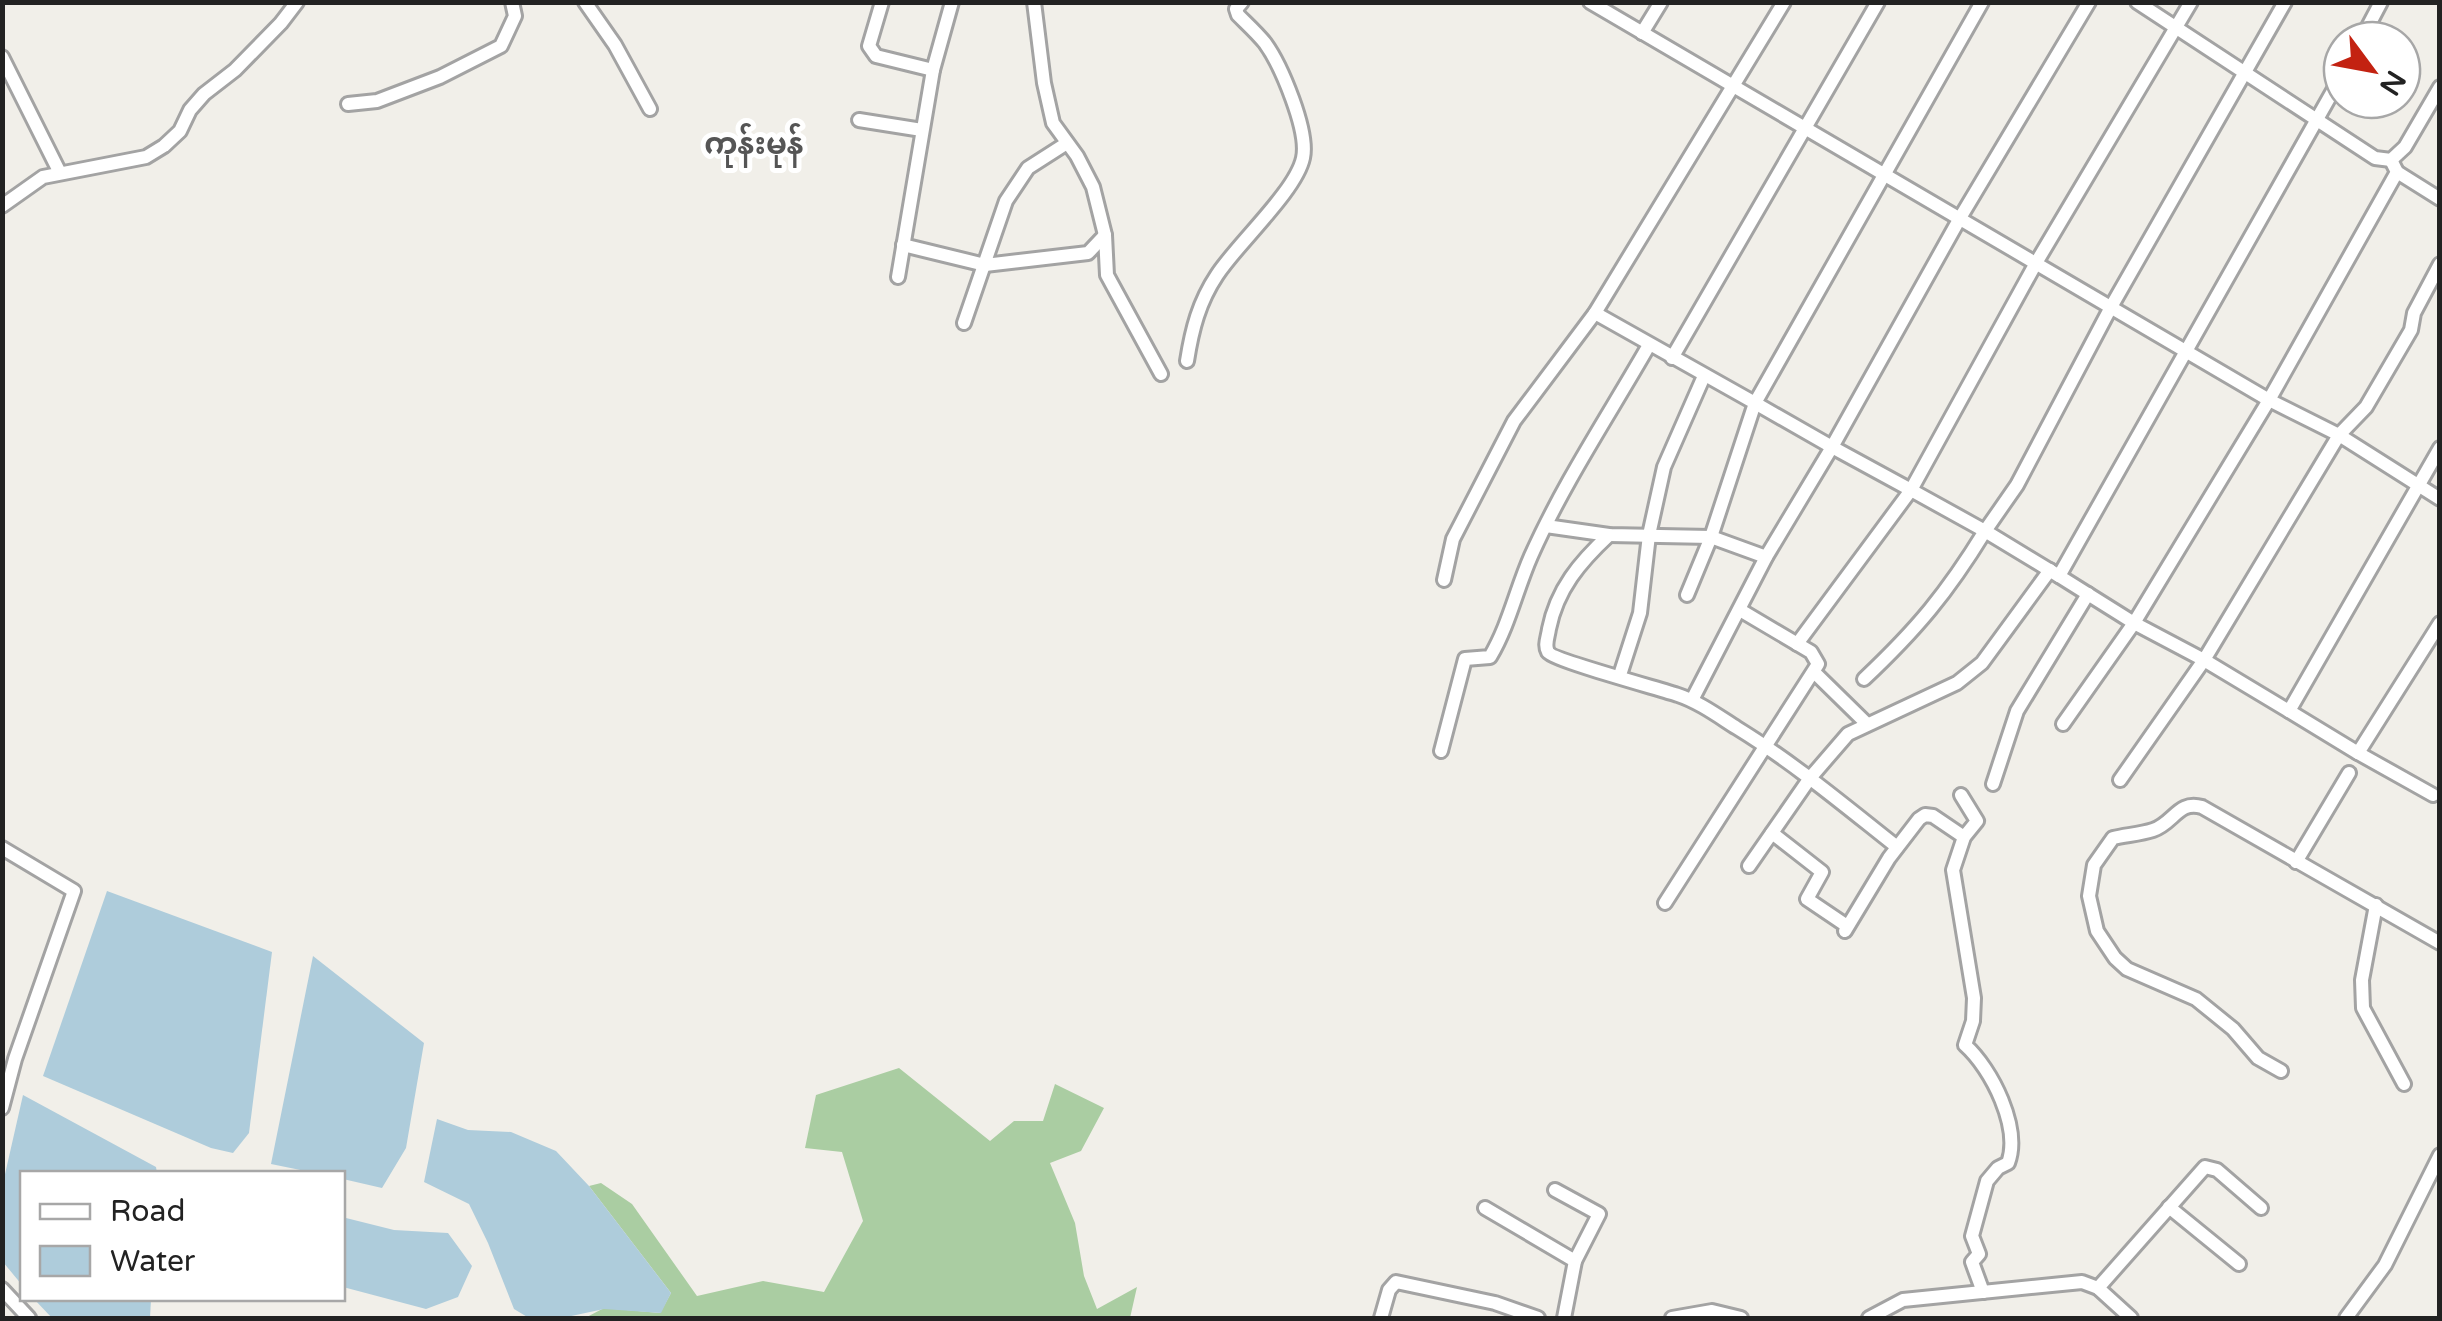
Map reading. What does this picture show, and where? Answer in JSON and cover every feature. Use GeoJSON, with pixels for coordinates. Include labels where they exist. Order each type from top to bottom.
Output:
{"type":"FeatureCollection","features":[{"type":"Feature","properties":{"kind":"street"},"geometry":{"type":"LineString","coordinates":[[2,206],[42,177],[146,157],[164,146],[204,94],[235,70],[282,23],[297,2]]}},
{"type":"Feature","properties":{"kind":"street"},"geometry":{"type":"LineString","coordinates":[[348,104],[377,100],[424,83],[501,46],[515,16],[512,2]]}},
{"type":"Feature","properties":{"kind":"street"},"geometry":{"type":"LineString","coordinates":[[586,2],[650,109]]}},
{"type":"Feature","properties":{"kind":"street"},"geometry":{"type":"LineString","coordinates":[[882,2],[870,46],[876,56],[933,70]]}},
{"type":"Feature","properties":{"kind":"street"},"geometry":{"type":"LineString","coordinates":[[898,277],[933,70],[952,2]]}},
{"type":"Feature","properties":{"kind":"street"},"geometry":{"type":"LineString","coordinates":[[1034,2],[1053,123],[1093,187],[1106,235],[1107,275],[1161,374]]}},
{"type":"Feature","properties":{"kind":"street"},"geometry":{"type":"LineString","coordinates":[[1186,361],[1197,312],[1217,275],[1292,180],[1303,160],[1304,139],[1297,114],[1266,45],[1238,15],[1236,9],[1242,2]]}},
{"type":"Feature","properties":{"kind":"street"},"geometry":{"type":"LineString","coordinates":[[1590,2],[2269,400],[2339,435],[2440,499]]}},
{"type":"Feature","properties":{"kind":"street"},"geometry":{"type":"LineString","coordinates":[[1642,33],[1661,2]]}},
{"type":"Feature","properties":{"kind":"street"},"geometry":{"type":"LineString","coordinates":[[1444,580],[1452,539],[1514,421],[1595,313],[1784,2]]}},
{"type":"Feature","properties":{"kind":"street"},"geometry":{"type":"LineString","coordinates":[[1672,358],[1878,2]]}},
{"type":"Feature","properties":{"kind":"street"},"geometry":{"type":"LineString","coordinates":[[1688,595],[1755,403],[1982,2]]}},
{"type":"Feature","properties":{"kind":"street"},"geometry":{"type":"LineString","coordinates":[[1692,700],[1766,557],[2089,2]]}},
{"type":"Feature","properties":{"kind":"street"},"geometry":{"type":"LineString","coordinates":[[2136,2],[2440,199]]}},
{"type":"Feature","properties":{"kind":"street"},"geometry":{"type":"LineString","coordinates":[[1797,644],[1910,490],[2036,264],[2191,2]]}},
{"type":"Feature","properties":{"kind":"street"},"geometry":{"type":"LineString","coordinates":[[1864,680],[1916,631],[1940,602],[2018,485],[2111,307],[2285,2]]}},
{"type":"Feature","properties":{"kind":"street"},"geometry":{"type":"LineString","coordinates":[[2,57],[60,173]]}},
{"type":"Feature","properties":{"kind":"street"},"geometry":{"type":"LineString","coordinates":[[2064,724],[2134,623],[2269,400],[2440,88]]}},
{"type":"Feature","properties":{"kind":"street"},"geometry":{"type":"LineString","coordinates":[[1749,866],[1810,778],[1848,734],[1958,683],[1982,662],[2054,573],[2322,112]]}},
{"type":"Feature","properties":{"kind":"street"},"geometry":{"type":"LineString","coordinates":[[859,120],[922,130]]}},
{"type":"Feature","properties":{"kind":"street"},"geometry":{"type":"LineString","coordinates":[[964,323],[1006,202],[1028,168],[1067,143]]}},
{"type":"Feature","properties":{"kind":"street"},"geometry":{"type":"LineString","coordinates":[[903,245],[984,265],[1088,254],[1106,235]]}},
{"type":"Feature","properties":{"kind":"street"},"geometry":{"type":"LineString","coordinates":[[2120,780],[2204,660],[2339,435],[2366,407],[2411,330],[2414,313],[2440,264]]}},
{"type":"Feature","properties":{"kind":"street"},"geometry":{"type":"LineString","coordinates":[[1595,313],[1985,531],[2358,754],[2437,792]]}},
{"type":"Feature","properties":{"kind":"street"},"geometry":{"type":"LineString","coordinates":[[1440,751],[1466,659],[1490,656],[1497,645],[1532,554],[1569,479],[1649,345]]}},
{"type":"Feature","properties":{"kind":"street"},"geometry":{"type":"LineString","coordinates":[[1620,675],[1640,613],[1649,535],[1664,467],[1704,376]]}},
{"type":"Feature","properties":{"kind":"street"},"geometry":{"type":"LineString","coordinates":[[2289,710],[2440,448]]}},
{"type":"Feature","properties":{"kind":"street"},"geometry":{"type":"LineString","coordinates":[[1546,526],[1609,535],[1711,537],[1766,557]]}},
{"type":"Feature","properties":{"kind":"street"},"geometry":{"type":"LineString","coordinates":[[1609,535],[1567,581],[1552,614],[1546,646],[1554,658],[1692,700],[1810,778],[1897,846]]}},
{"type":"Feature","properties":{"kind":"street"},"geometry":{"type":"LineString","coordinates":[[1992,784],[2017,711],[2088,594]]}},
{"type":"Feature","properties":{"kind":"street"},"geometry":{"type":"LineString","coordinates":[[1666,903],[1814,673],[1816,656],[1740,610]]}},
{"type":"Feature","properties":{"kind":"street"},"geometry":{"type":"LineString","coordinates":[[2358,754],[2440,623]]}},
{"type":"Feature","properties":{"kind":"street"},"geometry":{"type":"LineString","coordinates":[[1814,673],[1866,723]]}},
{"type":"Feature","properties":{"kind":"street"},"geometry":{"type":"LineString","coordinates":[[2296,862],[2349,774]]}},
{"type":"Feature","properties":{"kind":"street"},"geometry":{"type":"LineString","coordinates":[[1961,794],[1977,821],[1964,837],[1954,870],[1974,998],[1973,1021],[1965,1045],[1982,1060],[1999,1094],[2013,1149],[2008,1164],[1998,1168],[1987,1181],[1972,1236],[1979,1254],[1972,1262],[1983,1292]]}},
{"type":"Feature","properties":{"kind":"street"},"geometry":{"type":"LineString","coordinates":[[2281,1071],[2258,1058],[2233,1029],[2196,999],[2127,969],[2115,958],[2097,931],[2089,896],[2094,865],[2113,838],[2157,829],[2182,807],[2202,807],[2440,943]]}},
{"type":"Feature","properties":{"kind":"street"},"geometry":{"type":"LineString","coordinates":[[1772,834],[1822,872],[1807,899],[1846,929],[1897,846],[1925,815],[1964,837]]}},
{"type":"Feature","properties":{"kind":"street"},"geometry":{"type":"LineString","coordinates":[[2,848],[74,891],[8,1055],[2,1108]]}},
{"type":"Feature","properties":{"kind":"street"},"geometry":{"type":"LineString","coordinates":[[2376,905],[2362,980],[2363,1008],[2404,1084]]}},
{"type":"Feature","properties":{"kind":"street"},"geometry":{"type":"LineString","coordinates":[[2346,1318],[2385,1265],[2440,1155]]}},
{"type":"Feature","properties":{"kind":"street"},"geometry":{"type":"LineString","coordinates":[[2098,1288],[2204,1166],[2261,1208]]}},
{"type":"Feature","properties":{"kind":"street"},"geometry":{"type":"LineString","coordinates":[[1555,1190],[1599,1214],[1576,1261],[1564,1318]]}},
{"type":"Feature","properties":{"kind":"street"},"geometry":{"type":"LineString","coordinates":[[2169,1207],[2238,1264]]}},
{"type":"Feature","properties":{"kind":"street"},"geometry":{"type":"LineString","coordinates":[[1485,1208],[1576,1261]]}},
{"type":"Feature","properties":{"kind":"street"},"geometry":{"type":"LineString","coordinates":[[1381,1318],[1389,1290],[1396,1282],[1494,1303],[1538,1318]]}},
{"type":"Feature","properties":{"kind":"street"},"geometry":{"type":"LineString","coordinates":[[1869,1318],[1903,1300],[2082,1282],[2098,1288],[2131,1318]]}},
{"type":"Feature","properties":{"kind":"street"},"geometry":{"type":"LineString","coordinates":[[2,1289],[29,1318]]}},
{"type":"Feature","properties":{"kind":"street"},"geometry":{"type":"LineString","coordinates":[[2334,1318],[2358,1301]]}},
{"type":"Feature","properties":{"kind":"street"},"geometry":{"type":"LineString","coordinates":[[1672,1318],[1712,1311],[1741,1318]]}},
{"type":"Feature","properties":{"kind":"green space"},"geometry":{"type":"Polygon","coordinates":[[[899,1068],[990,1141],[1014,1121],[1043,1121],[1055,1084],[1104,1108],[1081,1151],[1050,1163],[1075,1223],[1084,1276],[1097,1309],[1137,1287],[1130,1318],[585,1318],[604,1308],[660,1313],[671,1293],[589,1186],[601,1183],[632,1204],[697,1296],[763,1281],[824,1292],[863,1221],[842,1152],[805,1148],[816,1095],[899,1068]]]}},
{"type":"Feature","properties":{"kind":"water"},"geometry":{"type":"Polygon","coordinates":[[[107,891],[272,952],[249,1133],[233,1153],[211,1148],[43,1076],[107,891]]]}},
{"type":"Feature","properties":{"kind":"water"},"geometry":{"type":"Polygon","coordinates":[[[313,956],[424,1043],[406,1148],[382,1188],[345,1179],[345,1171],[305,1171],[271,1164],[313,956]]]}},
{"type":"Feature","properties":{"kind":"water"},"geometry":{"type":"Polygon","coordinates":[[[23,1095],[156,1167],[157,1171],[20,1171],[20,1283],[3,1262],[3,1183],[23,1095]]]}},
{"type":"Feature","properties":{"kind":"water"},"geometry":{"type":"Polygon","coordinates":[[[437,1119],[468,1130],[511,1132],[556,1151],[589,1186],[671,1293],[661,1313],[604,1309],[562,1318],[529,1318],[514,1309],[469,1204],[424,1182],[437,1119]]]}},
{"type":"Feature","properties":{"kind":"water"},"geometry":{"type":"Polygon","coordinates":[[[345,1218],[394,1230],[448,1233],[472,1266],[458,1297],[426,1309],[345,1288],[345,1218]]]}},
{"type":"Feature","properties":{"kind":"water"},"geometry":{"type":"Polygon","coordinates":[[[36,1301],[151,1301],[150,1318],[52,1318],[36,1301]]]}},
{"type":"Feature","properties":{"kind":"district","name":"ကုန်းမုန်"},"geometry":{"type":"Point","coordinates":[754,144]}}]}
